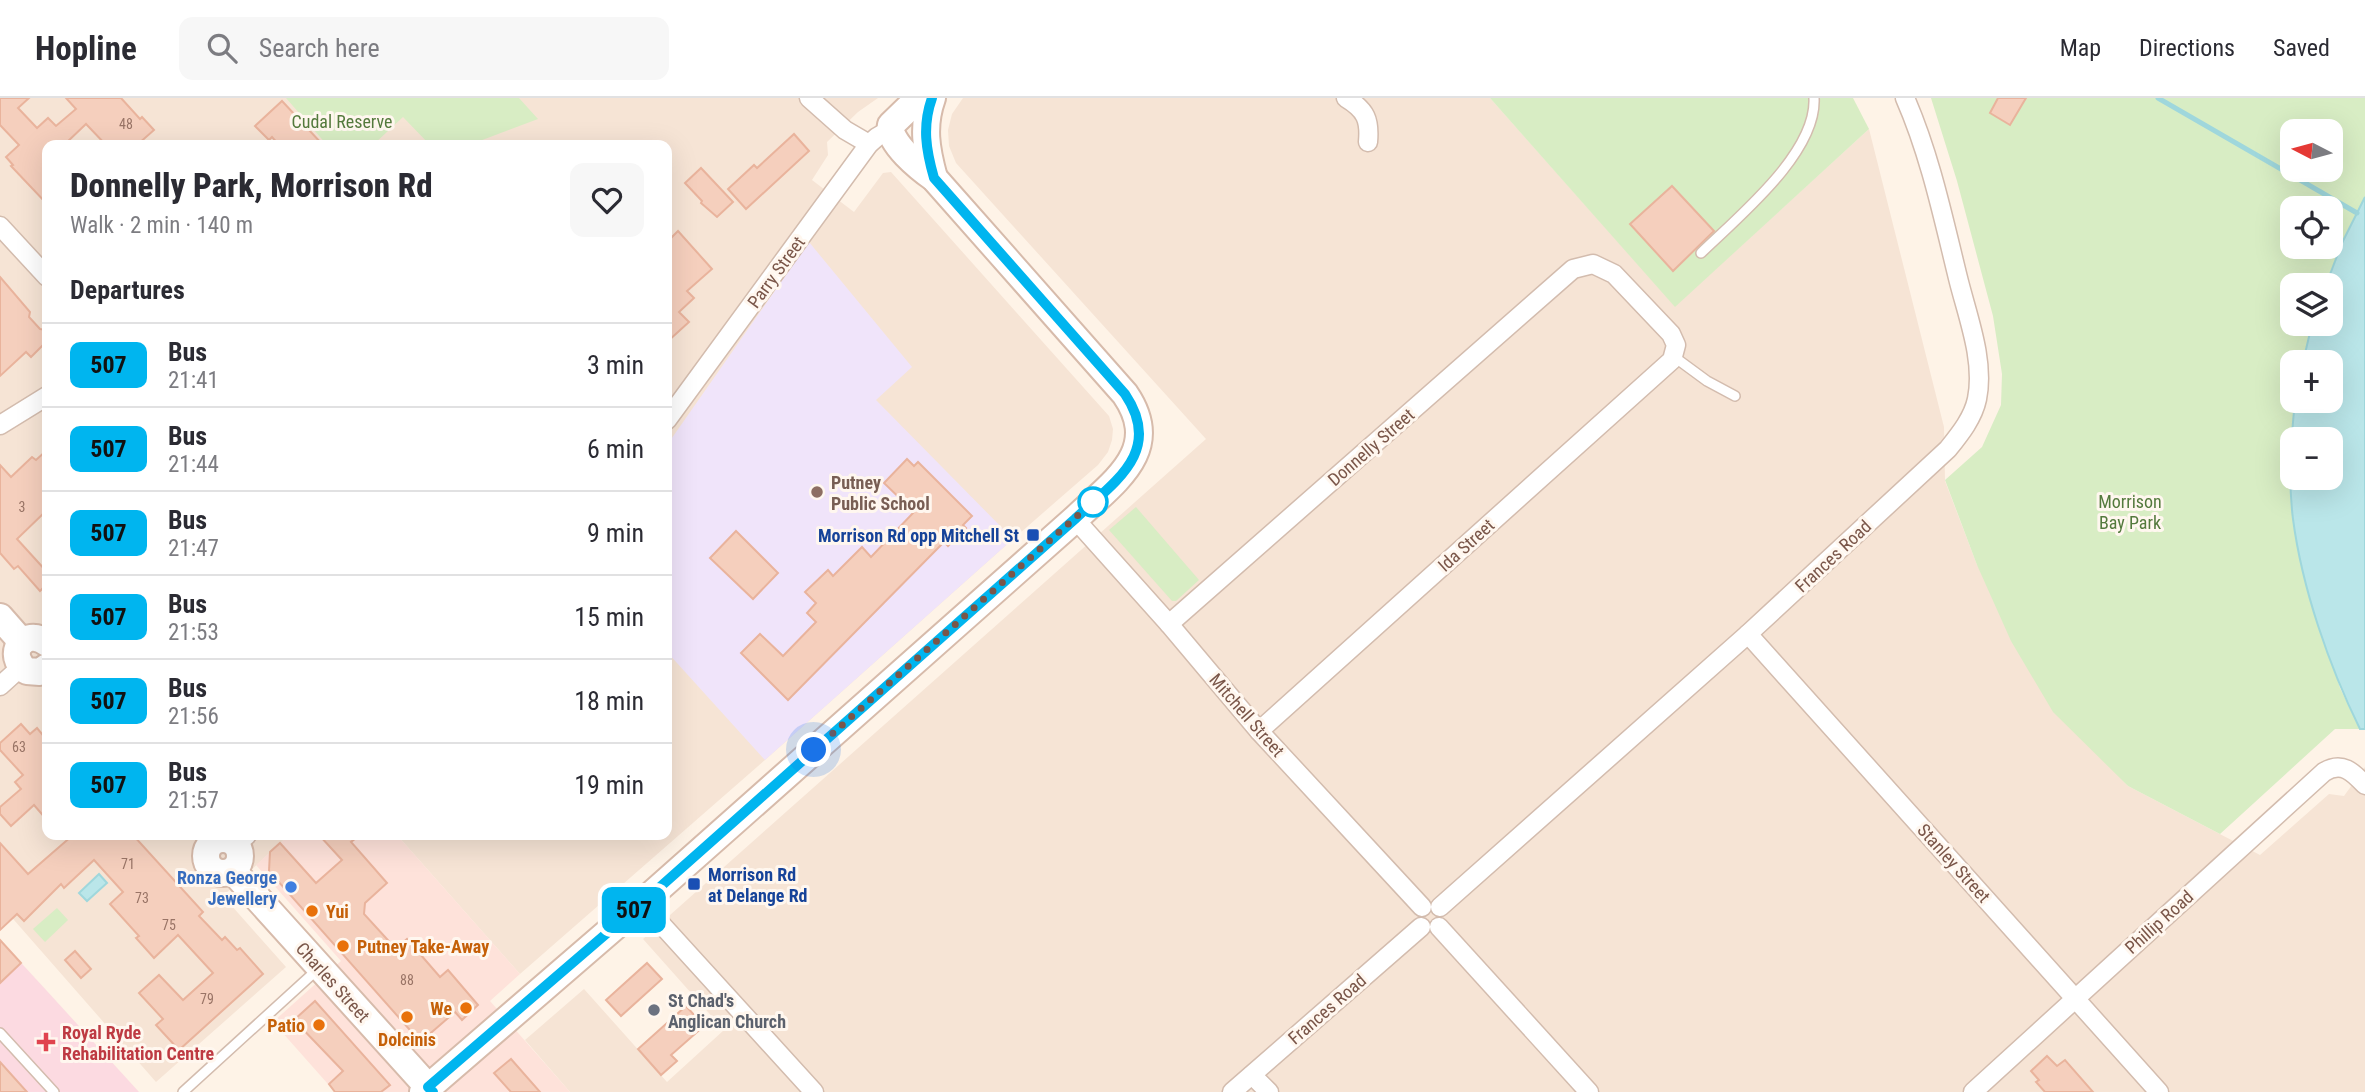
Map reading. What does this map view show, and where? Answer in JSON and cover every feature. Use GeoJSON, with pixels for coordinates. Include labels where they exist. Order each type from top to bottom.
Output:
{"type":"FeatureCollection","features":[{"type":"Feature","properties":{"kind":"street"},"geometry":{"type":"LineString","coordinates":[[428,1090],[1075,519],[1128,469],[1132,459],[1141,433],[1133,406],[1106,371],[934,178],[921,169],[893,139],[845,130],[809,98]]}},
{"type":"Feature","properties":{"kind":"street"},"geometry":{"type":"LineString","coordinates":[[879,137],[919,98]]}},
{"type":"Feature","properties":{"kind":"street"},"geometry":{"type":"LineString","coordinates":[[932,98],[926,122],[925,145],[934,178]]}},
{"type":"Feature","properties":{"kind":"street"},"geometry":{"type":"LineString","coordinates":[[1346,98],[1359,105],[1370,125],[1368,142]]}},
{"type":"Feature","properties":{"kind":"street","name":"Frances Road"},"geometry":{"type":"LineString","coordinates":[[1431,907],[1748,634],[1948,449],[1966,427],[1977,399],[1977,361],[1935,185],[1905,98]]}},
{"type":"Feature","properties":{"kind":"street","name":"Parry Street"},"geometry":{"type":"LineString","coordinates":[[672,413],[879,137]]}},
{"type":"Feature","properties":{"kind":"street"},"geometry":{"type":"LineString","coordinates":[[0,226],[42,272]]}},
{"type":"Feature","properties":{"kind":"street","name":"Donnelly Street"},"geometry":{"type":"LineString","coordinates":[[1169,624],[1573,269],[1593,264],[1614,274],[1671,334],[1676,345],[1673,358]]}},
{"type":"Feature","properties":{"kind":"street","name":"Ida Street"},"geometry":{"type":"LineString","coordinates":[[1259,731],[1673,358]]}},
{"type":"Feature","properties":{"kind":"street"},"geometry":{"type":"LineString","coordinates":[[0,425],[42,399]]}},
{"type":"Feature","properties":{"kind":"street","name":"Mitchell Street"},"geometry":{"type":"LineString","coordinates":[[1075,519],[1169,624],[1259,731],[1431,907]]}},
{"type":"Feature","properties":{"kind":"street"},"geometry":{"type":"LineString","coordinates":[[0,617],[38,659],[0,686]]}},
{"type":"Feature","properties":{"kind":"street","name":"Stanley Street"},"geometry":{"type":"LineString","coordinates":[[1748,634],[2159,1092]]}},
{"type":"Feature","properties":{"kind":"street","name":"Phillip Road"},"geometry":{"type":"LineString","coordinates":[[1973,1092],[2324,772],[2337,767],[2351,770],[2365,785]]}},
{"type":"Feature","properties":{"kind":"street"},"geometry":{"type":"LineString","coordinates":[[204,840],[206,857],[211,868],[221,873],[233,871],[240,862],[242,840]]}},
{"type":"Feature","properties":{"kind":"street","name":"Charles Street"},"geometry":{"type":"LineString","coordinates":[[233,871],[428,1090]]}},
{"type":"Feature","properties":{"kind":"street"},"geometry":{"type":"LineString","coordinates":[[642,903],[814,1092]]}},
{"type":"Feature","properties":{"kind":"street"},"geometry":{"type":"LineString","coordinates":[[1431,907],[1444,917],[1439,927],[1429,930],[1421,926],[1417,914],[1431,907]]}},
{"type":"Feature","properties":{"kind":"street","name":"Frances Road"},"geometry":{"type":"LineString","coordinates":[[1232,1092],[1421,926]]}},
{"type":"Feature","properties":{"kind":"street"},"geometry":{"type":"LineString","coordinates":[[1439,927],[1589,1092]]}},
{"type":"Feature","properties":{"kind":"street"},"geometry":{"type":"LineString","coordinates":[[1252,1074],[1269,1092]]}},
{"type":"Feature","properties":{"kind":"lane"},"geometry":{"type":"LineString","coordinates":[[1701,253],[1767,189],[1792,159],[1806,134],[1814,98]]}},
{"type":"Feature","properties":{"kind":"lane"},"geometry":{"type":"LineString","coordinates":[[1673,358],[1735,396]]}},
{"type":"Feature","properties":{"kind":"lane"},"geometry":{"type":"LineString","coordinates":[[183,1092],[319,967]]}},
{"type":"Feature","properties":{"kind":"lane"},"geometry":{"type":"LineString","coordinates":[[0,1033],[54,1092]]}},
{"type":"Feature","properties":{"kind":"shaded area"},"geometry":{"type":"Polygon","coordinates":[[[0,98],[878,98],[858,112],[827,142],[828,155],[812,180],[854,212],[883,173],[891,172],[1109,416],[1113,429],[1112,440],[1108,452],[1098,465],[520,974],[401,840],[672,840],[672,140],[42,140],[42,840],[284,840],[223,896],[286,967],[156,1082],[0,904],[0,98]]]}},
{"type":"Feature","properties":{"kind":"shaded area"},"geometry":{"type":"Polygon","coordinates":[[[963,98],[1490,98],[1675,306],[1869,129],[1944,427],[1945,481],[1977,565],[2111,768],[2128,786],[2260,855],[2329,794],[2344,796],[2365,767],[2365,1092],[570,1092],[525,1040],[584,989],[667,1082],[724,1030],[643,939],[1206,439],[956,163],[949,146],[948,130],[952,114],[963,98]]]}},
{"type":"Feature","properties":{"kind":"shaded area","name":"Putney Public School"},"geometry":{"type":"Polygon","coordinates":[[[809,242],[912,367],[876,400],[1013,539],[765,760],[672,658],[672,438],[809,242]]]}},
{"type":"Feature","properties":{"kind":"shaded area"},"geometry":{"type":"Polygon","coordinates":[[[284,840],[401,840],[520,974],[490,1001],[570,1092],[335,1092],[273,1022],[341,961],[256,865],[284,840]]]}},
{"type":"Feature","properties":{"kind":"shaded area","name":"Royal Ryde Rehabilitation Centre"},"geometry":{"type":"Polygon","coordinates":[[[0,940],[47,991],[139,1092],[0,1092],[0,940]]]}},
{"type":"Feature","properties":{"kind":"green space","name":"Cudal Reserve"},"geometry":{"type":"Polygon","coordinates":[[[286,98],[519,98],[538,119],[482,140],[425,140],[403,117],[378,140],[323,140],[286,98]]]}},
{"type":"Feature","properties":{"kind":"green space"},"geometry":{"type":"Polygon","coordinates":[[[1490,98],[1853,98],[1869,129],[1675,307],[1490,98]]]}},
{"type":"Feature","properties":{"kind":"green space","name":"Morrison Bay Park"},"geometry":{"type":"Polygon","coordinates":[[[1931,98],[2365,98],[2365,197],[2343,241],[2343,196],[2280,196],[2280,259],[2336,259],[2331,273],[2280,273],[2280,336],[2309,336],[2306,350],[2280,350],[2280,413],[2294,413],[2293,427],[2280,427],[2280,490],[2292,490],[2293,518],[2340,688],[2360,729],[2335,729],[2220,834],[2128,786],[2053,712],[2011,641],[1977,565],[1945,480],[1982,447],[2001,405],[2002,374],[1993,316],[1957,181],[1931,98]]]}},
{"type":"Feature","properties":{"kind":"green space"},"geometry":{"type":"Polygon","coordinates":[[[1136,507],[1199,580],[1176,601],[1172,601],[1109,530],[1136,507]]]}},
{"type":"Feature","properties":{"kind":"green space"},"geometry":{"type":"Polygon","coordinates":[[[57,908],[68,920],[45,942],[33,929],[57,908]]]}},
{"type":"Feature","properties":{"kind":"water"},"geometry":{"type":"Polygon","coordinates":[[[2365,197],[2365,729],[2360,729],[2349,705],[2318,626],[2303,572],[2293,519],[2291,490],[2343,490],[2343,427],[2293,427],[2294,413],[2343,413],[2343,350],[2306,350],[2309,336],[2343,336],[2343,273],[2331,273],[2336,259],[2343,259],[2343,241],[2365,197]]]}},
{"type":"Feature","properties":{"kind":"water"},"geometry":{"type":"Polygon","coordinates":[[[99,874],[107,883],[87,901],[79,893],[99,874]]]}},
{"type":"Feature","properties":{"kind":"building"},"geometry":{"type":"Polygon","coordinates":[[[0,98],[29,98],[18,108],[37,128],[48,118],[56,126],[76,109],[66,98],[121,98],[154,130],[143,140],[101,140],[86,124],[69,140],[42,140],[42,199],[11,166],[13,165],[6,157],[19,145],[0,125],[0,98]]]}},
{"type":"Feature","properties":{"kind":"building"},"geometry":{"type":"Polygon","coordinates":[[[1998,98],[2026,98],[2010,125],[1990,113],[1998,98]]]}},
{"type":"Feature","properties":{"kind":"building"},"geometry":{"type":"Polygon","coordinates":[[[282,101],[318,140],[275,140],[272,137],[269,140],[255,126],[282,101]]]}},
{"type":"Feature","properties":{"kind":"building"},"geometry":{"type":"Polygon","coordinates":[[[794,134],[809,151],[746,209],[728,189],[754,165],[757,168],[794,134]]]}},
{"type":"Feature","properties":{"kind":"building"},"geometry":{"type":"Polygon","coordinates":[[[701,168],[733,202],[717,217],[685,183],[701,168]]]}},
{"type":"Feature","properties":{"kind":"building"},"geometry":{"type":"Polygon","coordinates":[[[1672,186],[1714,231],[1673,271],[1630,224],[1672,186]]]}},
{"type":"Feature","properties":{"kind":"building"},"geometry":{"type":"Polygon","coordinates":[[[678,231],[712,269],[687,291],[694,298],[679,312],[689,322],[672,337],[672,237],[678,231]]]}},
{"type":"Feature","properties":{"kind":"building"},"geometry":{"type":"Polygon","coordinates":[[[0,277],[30,312],[29,317],[42,329],[42,346],[31,357],[26,352],[0,376],[0,277]]]}},
{"type":"Feature","properties":{"kind":"building"},"geometry":{"type":"Polygon","coordinates":[[[42,455],[42,515],[17,539],[42,566],[40,591],[18,566],[14,569],[0,553],[0,465],[11,477],[32,457],[36,460],[42,455]]]}},
{"type":"Feature","properties":{"kind":"building"},"geometry":{"type":"Polygon","coordinates":[[[907,459],[914,466],[918,462],[972,516],[963,525],[966,528],[948,546],[944,542],[788,700],[741,653],[760,634],[783,656],[816,622],[807,613],[816,603],[805,592],[828,570],[833,576],[862,547],[871,557],[914,512],[884,483],[907,459]]]}},
{"type":"Feature","properties":{"kind":"building"},"geometry":{"type":"Polygon","coordinates":[[[736,531],[778,573],[753,599],[710,558],[736,531]]]}},
{"type":"Feature","properties":{"kind":"building"},"geometry":{"type":"Polygon","coordinates":[[[21,724],[30,734],[37,728],[42,734],[42,814],[34,805],[11,826],[0,814],[0,807],[21,789],[15,782],[23,775],[0,750],[0,743],[21,724]]]}},
{"type":"Feature","properties":{"kind":"building"},"geometry":{"type":"Polygon","coordinates":[[[67,840],[138,840],[203,912],[199,916],[222,940],[225,937],[237,950],[240,948],[263,974],[179,1050],[156,1025],[163,1019],[139,993],[159,975],[183,1000],[213,973],[178,935],[154,958],[136,938],[139,936],[110,904],[123,892],[94,860],[64,888],[61,884],[24,921],[17,914],[0,930],[0,843],[28,874],[67,840]]]}},
{"type":"Feature","properties":{"kind":"building"},"geometry":{"type":"Polygon","coordinates":[[[324,840],[354,840],[351,842],[387,883],[365,903],[364,914],[396,949],[407,939],[440,977],[448,970],[478,1005],[462,1020],[455,1012],[425,1038],[417,1038],[269,871],[270,852],[280,843],[316,883],[342,860],[324,840]]]}},
{"type":"Feature","properties":{"kind":"building"},"geometry":{"type":"Polygon","coordinates":[[[0,940],[21,963],[0,983],[0,940]]]}},
{"type":"Feature","properties":{"kind":"building"},"geometry":{"type":"Polygon","coordinates":[[[75,951],[91,969],[81,978],[65,960],[75,951]]]}},
{"type":"Feature","properties":{"kind":"building"},"geometry":{"type":"Polygon","coordinates":[[[647,963],[662,979],[621,1016],[606,1000],[647,963]]]}},
{"type":"Feature","properties":{"kind":"building"},"geometry":{"type":"Polygon","coordinates":[[[315,1001],[390,1085],[381,1092],[335,1092],[329,1084],[343,1071],[294,1020],[315,1001]]]}},
{"type":"Feature","properties":{"kind":"building"},"geometry":{"type":"Polygon","coordinates":[[[686,1006],[704,1026],[671,1055],[677,1061],[661,1075],[638,1049],[686,1006]]]}},
{"type":"Feature","properties":{"kind":"building"},"geometry":{"type":"Polygon","coordinates":[[[2047,1056],[2057,1066],[2065,1060],[2093,1092],[2045,1092],[2031,1071],[2047,1056]]]}},
{"type":"Feature","properties":{"kind":"building"},"geometry":{"type":"Polygon","coordinates":[[[511,1059],[540,1092],[511,1092],[494,1073],[511,1059]]]}},
{"type":"Feature","properties":{"kind":"building"},"geometry":{"type":"Polygon","coordinates":[[[0,1062],[27,1092],[0,1092],[0,1062]]]}},
{"type":"Feature","properties":{"kind":"waterway"},"geometry":{"type":"LineString","coordinates":[[2158,98],[2357,213]]}},
{"type":"Feature","properties":{"kind":"bus line","name":"507"},"geometry":{"type":"LineString","coordinates":[[433,1092],[428,1087],[642,903],[1128,469],[1141,433],[1133,406],[934,178],[925,145],[927,113],[932,98]]}},
{"type":"Feature","properties":{"kind":"place","name":"Putney Public School"},"geometry":{"type":"Point","coordinates":[817,492]}},
{"type":"Feature","properties":{"kind":"place","name":"Morrison Rd opp Mitchell St"},"geometry":{"type":"Point","coordinates":[1033,535]}},
{"type":"Feature","properties":{"kind":"place","name":"Morrison Rd at Delange Rd"},"geometry":{"type":"Point","coordinates":[694,884]}},
{"type":"Feature","properties":{"kind":"place","name":"Ronza George Jewellery"},"geometry":{"type":"Point","coordinates":[291,887]}},
{"type":"Feature","properties":{"kind":"place","name":"Yui"},"geometry":{"type":"Point","coordinates":[312,911]}},
{"type":"Feature","properties":{"kind":"place","name":"Putney Take-Away"},"geometry":{"type":"Point","coordinates":[343,946]}},
{"type":"Feature","properties":{"kind":"place","name":"We"},"geometry":{"type":"Point","coordinates":[466,1008]}},
{"type":"Feature","properties":{"kind":"place","name":"St Chad's Anglican Church"},"geometry":{"type":"Point","coordinates":[654,1010]}},
{"type":"Feature","properties":{"kind":"place","name":"Dolcinis"},"geometry":{"type":"Point","coordinates":[407,1017]}},
{"type":"Feature","properties":{"kind":"place","name":"Patio"},"geometry":{"type":"Point","coordinates":[319,1025]}},
{"type":"Feature","properties":{"kind":"place","name":"Royal Ryde Rehabilitation Centre"},"geometry":{"type":"Point","coordinates":[46,1042]}},
{"type":"Feature","properties":{"kind":"route"},"geometry":{"type":"LineString","coordinates":[[814,750],[1093,502]]}}]}
